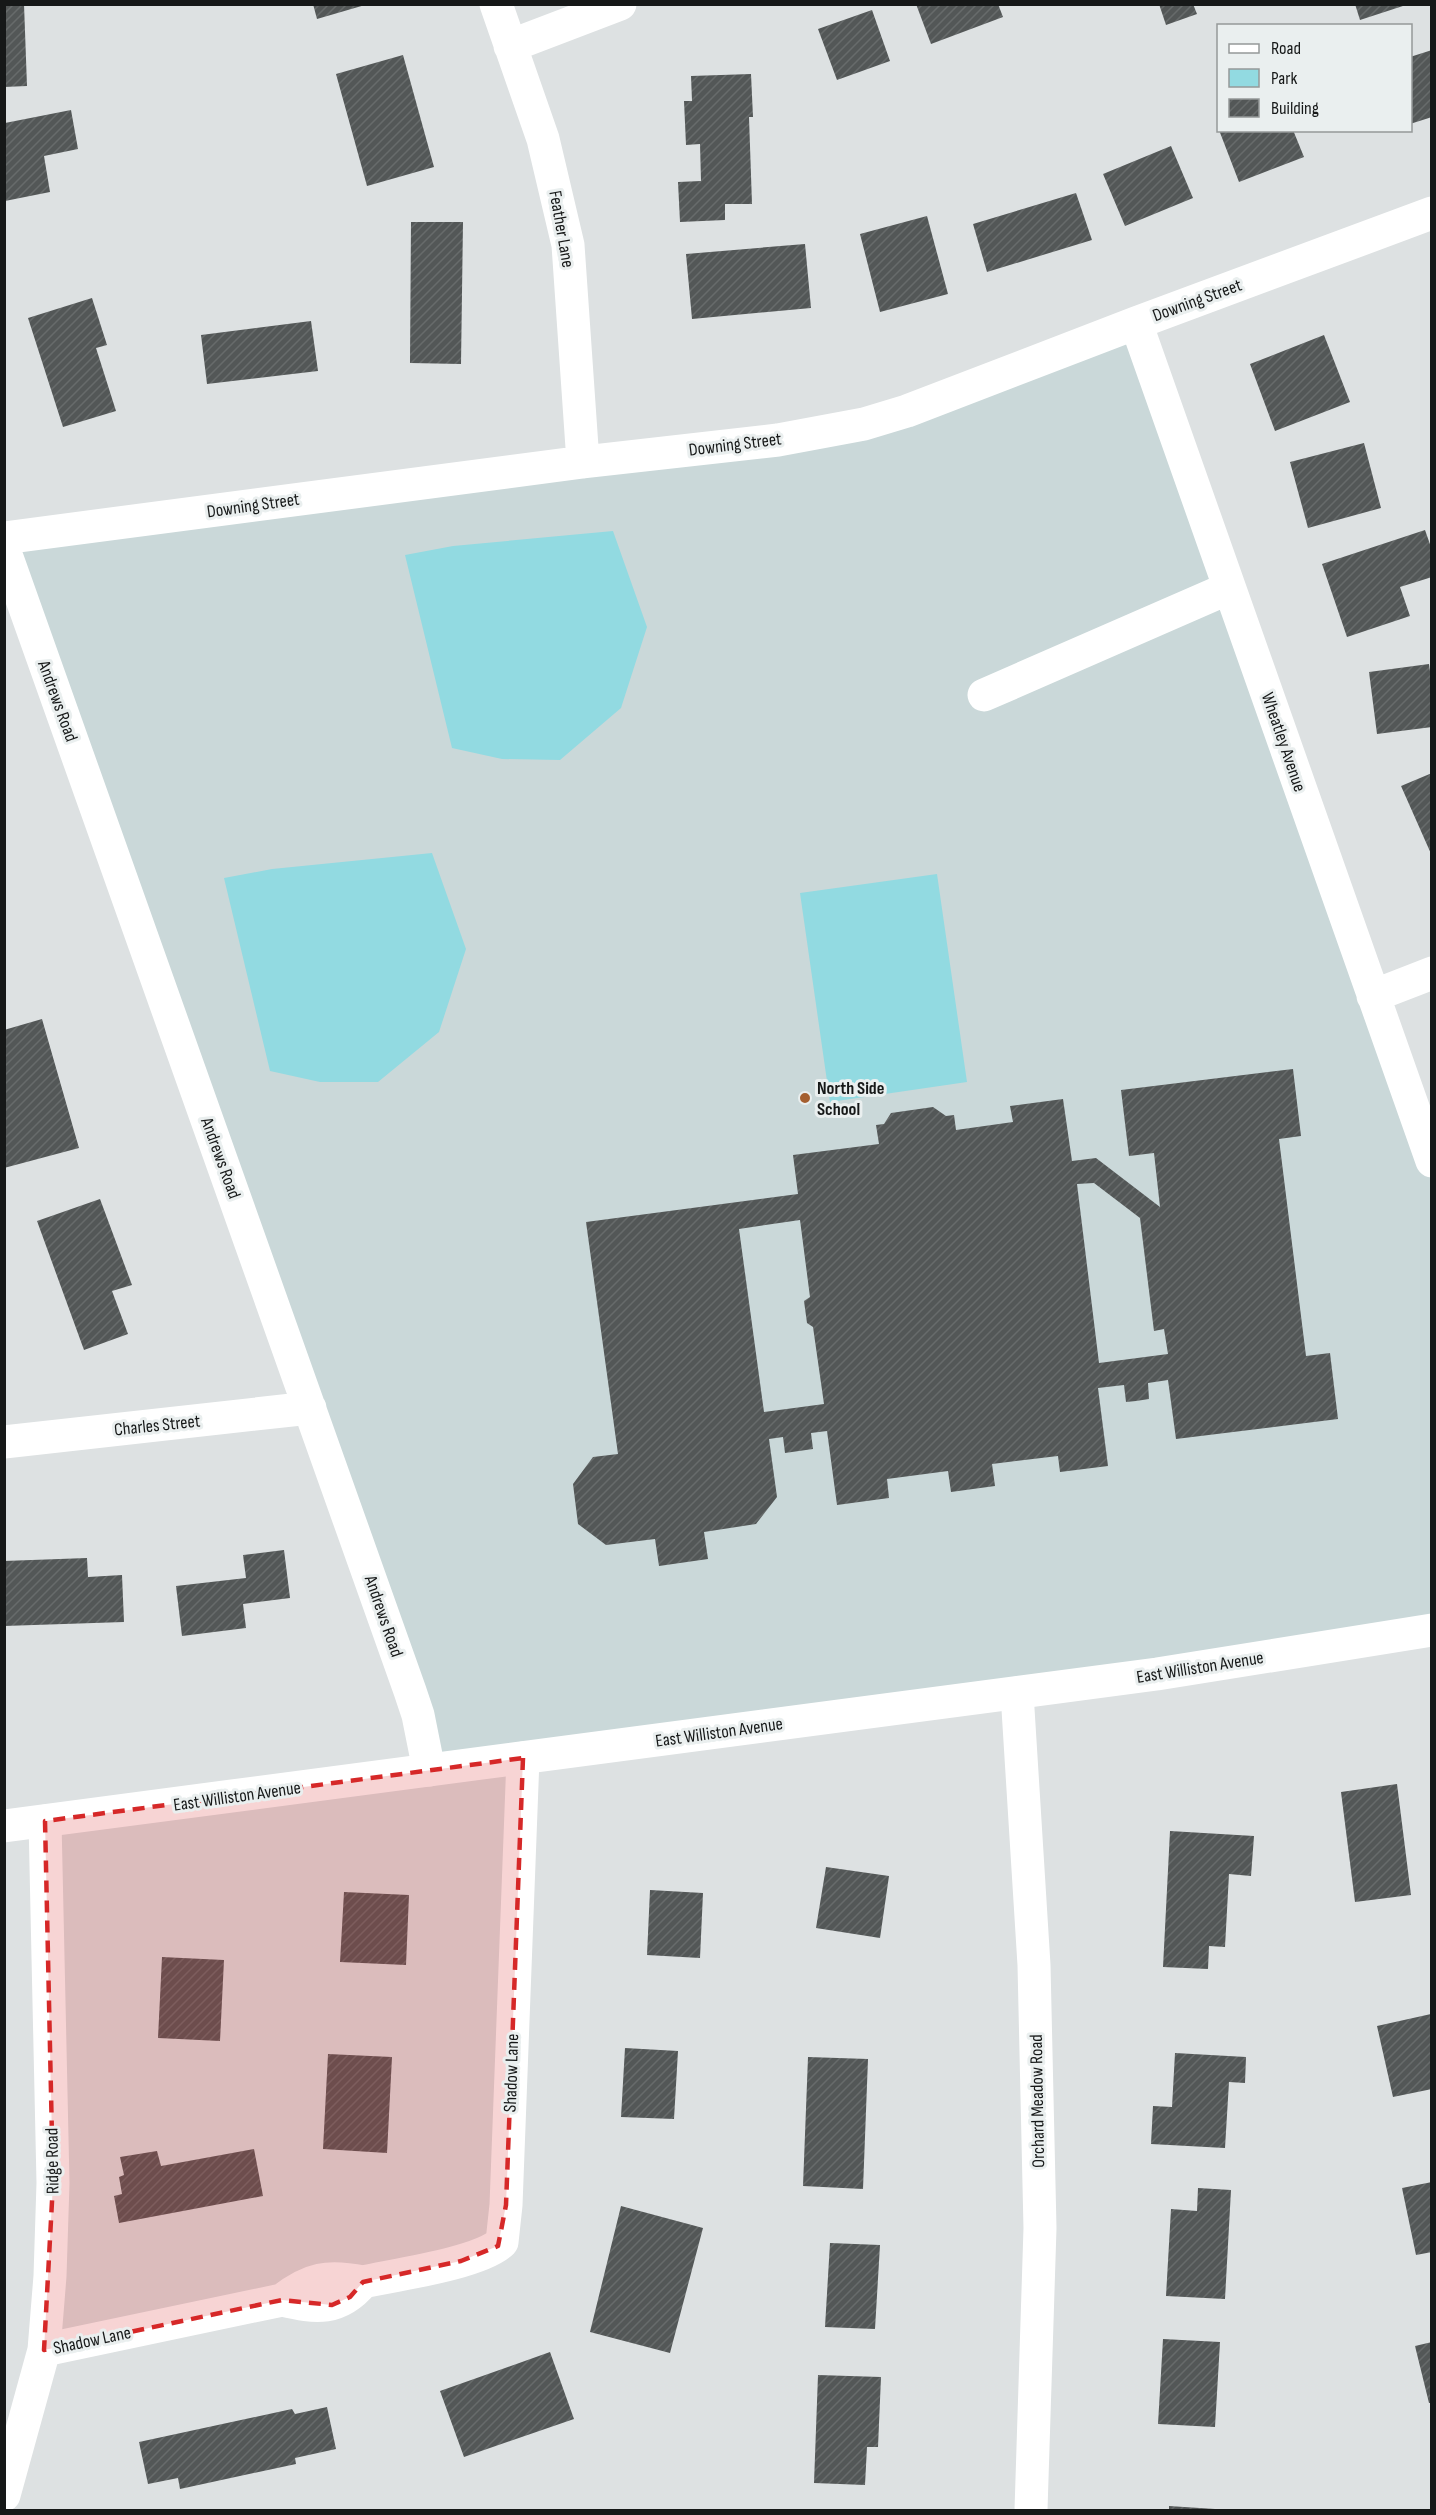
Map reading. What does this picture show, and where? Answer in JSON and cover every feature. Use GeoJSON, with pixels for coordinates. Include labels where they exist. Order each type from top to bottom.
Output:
{"type":"FeatureCollection","features":[{"type":"Feature","properties":{"kind":"street","name":"Feather Lane"},"geometry":{"type":"LineString","coordinates":[[496,4],[543,139],[568,245],[583,462]]}},
{"type":"Feature","properties":{"kind":"street"},"geometry":{"type":"LineString","coordinates":[[510,46],[620,4]]}},
{"type":"Feature","properties":{"kind":"street","name":"Downing Street"},"geometry":{"type":"LineString","coordinates":[[4,538],[583,462],[778,440],[864,424],[907,411],[1431,213]]}},
{"type":"Feature","properties":{"kind":"street","name":"Wheatley Avenue"},"geometry":{"type":"LineString","coordinates":[[1136,323],[1431,1161]]}},
{"type":"Feature","properties":{"kind":"street","name":"Andrews Road"},"geometry":{"type":"LineString","coordinates":[[4,549],[413,1699],[429,1770]]}},
{"type":"Feature","properties":{"kind":"street"},"geometry":{"type":"LineString","coordinates":[[984,695],[1229,588]]}},
{"type":"Feature","properties":{"kind":"street"},"geometry":{"type":"LineString","coordinates":[[1373,996],[1431,974]]}},
{"type":"Feature","properties":{"kind":"street","name":"Charles Street"},"geometry":{"type":"LineString","coordinates":[[4,1442],[310,1408]]}},
{"type":"Feature","properties":{"kind":"street","name":"East Williston Avenue"},"geometry":{"type":"LineString","coordinates":[[4,1826],[1157,1674],[1431,1630]]}},
{"type":"Feature","properties":{"kind":"street","name":"Orchard Meadow Road"},"geometry":{"type":"LineString","coordinates":[[1017,1693],[1034,1965],[1040,2228],[1031,2511]]}},
{"type":"Feature","properties":{"kind":"street","name":"Shadow Lane"},"geometry":{"type":"LineString","coordinates":[[44,2350],[282,2300],[307,2305],[332,2305],[350,2297],[363,2282],[461,2260],[492,2251],[502,2242],[506,2205],[523,1758]]}},
{"type":"Feature","properties":{"kind":"street","name":"Ridge Road"},"geometry":{"type":"LineString","coordinates":[[4,2495],[44,2350],[50,2276],[53,2183],[45,1821]]}},
{"type":"Feature","properties":{"kind":"highlighted area"},"geometry":{"type":"Polygon","coordinates":[[[523,1758],[506,2205],[498,2246],[461,2261],[363,2282],[350,2297],[332,2305],[282,2300],[44,2350],[53,2183],[45,1821],[523,1758]]]}},
{"type":"Feature","properties":{"kind":"shaded area","name":"North Side School"},"geometry":{"type":"Polygon","coordinates":[[[1136,323],[1431,1161],[1431,1630],[429,1770],[5,549],[778,440],[1136,323]]]}},
{"type":"Feature","properties":{"kind":"green space"},"geometry":{"type":"Polygon","coordinates":[[[613,531],[647,627],[621,708],[560,760],[502,759],[452,748],[405,555],[453,546],[613,531]]]}},
{"type":"Feature","properties":{"kind":"green space"},"geometry":{"type":"Polygon","coordinates":[[[432,853],[466,949],[439,1032],[378,1082],[320,1082],[270,1071],[224,878],[272,869],[432,853]]]}},
{"type":"Feature","properties":{"kind":"green space"},"geometry":{"type":"Polygon","coordinates":[[[937,874],[967,1082],[830,1102],[800,893],[937,874]]]}},
{"type":"Feature","properties":{"kind":"building"},"geometry":{"type":"Polygon","coordinates":[[[4,4],[24,4],[27,86],[4,87],[4,4]]]}},
{"type":"Feature","properties":{"kind":"building"},"geometry":{"type":"Polygon","coordinates":[[[313,4],[365,4],[365,5],[317,19],[313,4]]]}},
{"type":"Feature","properties":{"kind":"building"},"geometry":{"type":"Polygon","coordinates":[[[916,4],[998,4],[1003,17],[931,44],[916,4]]]}},
{"type":"Feature","properties":{"kind":"building"},"geometry":{"type":"Polygon","coordinates":[[[1159,4],[1193,4],[1197,14],[1166,25],[1159,4]]]}},
{"type":"Feature","properties":{"kind":"building"},"geometry":{"type":"Polygon","coordinates":[[[1355,4],[1406,4],[1406,5],[1360,20],[1355,4]]]}},
{"type":"Feature","properties":{"kind":"building"},"geometry":{"type":"Polygon","coordinates":[[[872,10],[890,61],[837,80],[818,29],[872,10]]]}},
{"type":"Feature","properties":{"kind":"building"},"geometry":{"type":"Polygon","coordinates":[[[1432,50],[1432,117],[1412,123],[1412,56],[1432,50]]]}},
{"type":"Feature","properties":{"kind":"building"},"geometry":{"type":"Polygon","coordinates":[[[403,55],[434,167],[367,186],[336,74],[403,55]]]}},
{"type":"Feature","properties":{"kind":"building"},"geometry":{"type":"Polygon","coordinates":[[[751,74],[753,117],[749,117],[752,204],[725,204],[725,220],[680,222],[678,182],[701,181],[700,144],[686,145],[684,101],[692,101],[691,76],[751,74]]]}},
{"type":"Feature","properties":{"kind":"building"},"geometry":{"type":"Polygon","coordinates":[[[71,110],[78,149],[44,156],[50,192],[5,201],[5,123],[71,110]]]}},
{"type":"Feature","properties":{"kind":"building"},"geometry":{"type":"Polygon","coordinates":[[[1220,132],[1294,132],[1304,157],[1239,182],[1220,132]]]}},
{"type":"Feature","properties":{"kind":"building"},"geometry":{"type":"Polygon","coordinates":[[[1171,146],[1193,198],[1125,226],[1103,174],[1171,146]]]}},
{"type":"Feature","properties":{"kind":"building"},"geometry":{"type":"Polygon","coordinates":[[[1076,193],[1092,240],[987,272],[973,224],[1076,193]]]}},
{"type":"Feature","properties":{"kind":"building"},"geometry":{"type":"Polygon","coordinates":[[[927,216],[948,294],[880,312],[860,234],[927,216]]]}},
{"type":"Feature","properties":{"kind":"building"},"geometry":{"type":"Polygon","coordinates":[[[411,222],[463,222],[461,364],[410,363],[411,222]]]}},
{"type":"Feature","properties":{"kind":"building"},"geometry":{"type":"Polygon","coordinates":[[[805,244],[811,308],[692,319],[686,254],[805,244]]]}},
{"type":"Feature","properties":{"kind":"building"},"geometry":{"type":"Polygon","coordinates":[[[92,298],[107,345],[96,348],[116,411],[63,427],[28,318],[92,298]]]}},
{"type":"Feature","properties":{"kind":"building"},"geometry":{"type":"Polygon","coordinates":[[[311,321],[318,371],[207,384],[201,335],[311,321]]]}},
{"type":"Feature","properties":{"kind":"building"},"geometry":{"type":"Polygon","coordinates":[[[1324,335],[1350,402],[1275,431],[1250,364],[1324,335]]]}},
{"type":"Feature","properties":{"kind":"building"},"geometry":{"type":"Polygon","coordinates":[[[1364,443],[1381,508],[1308,528],[1290,462],[1364,443]]]}},
{"type":"Feature","properties":{"kind":"building"},"geometry":{"type":"Polygon","coordinates":[[[1425,530],[1432,550],[1432,577],[1400,587],[1410,616],[1347,637],[1322,564],[1425,530]]]}},
{"type":"Feature","properties":{"kind":"building"},"geometry":{"type":"Polygon","coordinates":[[[1429,664],[1432,686],[1432,727],[1377,734],[1369,672],[1429,664]]]}},
{"type":"Feature","properties":{"kind":"building"},"geometry":{"type":"Polygon","coordinates":[[[1432,773],[1432,856],[1401,786],[1432,773]]]}},
{"type":"Feature","properties":{"kind":"building"},"geometry":{"type":"Polygon","coordinates":[[[42,1019],[79,1148],[4,1168],[4,1030],[42,1019]]]}},
{"type":"Feature","properties":{"kind":"building"},"geometry":{"type":"Polygon","coordinates":[[[1293,1069],[1301,1136],[1279,1139],[1306,1356],[1330,1353],[1338,1419],[1176,1439],[1168,1380],[1148,1383],[1149,1399],[1136,1401],[1126,1402],[1124,1385],[1098,1388],[1108,1466],[1060,1472],[1058,1456],[992,1464],[995,1486],[951,1492],[948,1471],[887,1479],[889,1498],[837,1505],[827,1431],[811,1433],[813,1449],[785,1453],[783,1437],[769,1439],[777,1497],[756,1524],[704,1532],[708,1559],[659,1566],[655,1539],[606,1545],[578,1524],[573,1484],[593,1457],[618,1454],[586,1222],[798,1194],[793,1155],[879,1144],[876,1125],[884,1124],[891,1113],[933,1107],[946,1116],[954,1115],[956,1130],[1013,1122],[1010,1106],[1063,1099],[1072,1161],[1096,1158],[1160,1207],[1154,1153],[1129,1156],[1121,1090],[1293,1069]],[[1094,1183],[1077,1184],[1099,1363],[1168,1354],[1164,1329],[1154,1331],[1140,1218],[1094,1183]],[[800,1220],[739,1229],[764,1412],[824,1404],[813,1327],[807,1323],[804,1301],[810,1297],[800,1220]]]}},
{"type":"Feature","properties":{"kind":"building"},"geometry":{"type":"Polygon","coordinates":[[[100,1199],[132,1285],[112,1291],[128,1334],[84,1350],[37,1221],[100,1199]]]}},
{"type":"Feature","properties":{"kind":"building"},"geometry":{"type":"Polygon","coordinates":[[[284,1550],[290,1598],[243,1604],[246,1628],[182,1636],[176,1586],[246,1578],[243,1555],[284,1550]]]}},
{"type":"Feature","properties":{"kind":"building"},"geometry":{"type":"Polygon","coordinates":[[[87,1558],[88,1577],[122,1575],[124,1622],[4,1626],[4,1561],[87,1558]]]}},
{"type":"Feature","properties":{"kind":"building"},"geometry":{"type":"Polygon","coordinates":[[[1397,1784],[1411,1895],[1355,1902],[1341,1792],[1397,1784]]]}},
{"type":"Feature","properties":{"kind":"building"},"geometry":{"type":"Polygon","coordinates":[[[1170,1831],[1254,1836],[1251,1876],[1229,1874],[1225,1947],[1209,1946],[1208,1969],[1163,1967],[1170,1831]]]}},
{"type":"Feature","properties":{"kind":"building"},"geometry":{"type":"Polygon","coordinates":[[[826,1867],[889,1876],[880,1938],[816,1928],[826,1867]]]}},
{"type":"Feature","properties":{"kind":"building"},"geometry":{"type":"Polygon","coordinates":[[[650,1890],[703,1893],[700,1958],[647,1955],[650,1890]]]}},
{"type":"Feature","properties":{"kind":"building"},"geometry":{"type":"Polygon","coordinates":[[[344,1892],[409,1895],[406,1965],[340,1962],[344,1892]]]}},
{"type":"Feature","properties":{"kind":"building"},"geometry":{"type":"Polygon","coordinates":[[[162,1957],[224,1960],[220,2041],[158,2038],[162,1957]]]}},
{"type":"Feature","properties":{"kind":"building"},"geometry":{"type":"Polygon","coordinates":[[[1431,2014],[1432,2089],[1393,2097],[1377,2026],[1431,2014]]]}},
{"type":"Feature","properties":{"kind":"building"},"geometry":{"type":"Polygon","coordinates":[[[625,2048],[678,2051],[674,2119],[621,2117],[625,2048]]]}},
{"type":"Feature","properties":{"kind":"building"},"geometry":{"type":"Polygon","coordinates":[[[1175,2053],[1246,2057],[1245,2083],[1229,2082],[1225,2148],[1151,2144],[1153,2106],[1172,2107],[1175,2053]]]}},
{"type":"Feature","properties":{"kind":"building"},"geometry":{"type":"Polygon","coordinates":[[[328,2054],[392,2057],[387,2153],[323,2149],[328,2054]]]}},
{"type":"Feature","properties":{"kind":"building"},"geometry":{"type":"Polygon","coordinates":[[[808,2057],[868,2059],[863,2189],[803,2186],[808,2057]]]}},
{"type":"Feature","properties":{"kind":"building"},"geometry":{"type":"Polygon","coordinates":[[[254,2149],[263,2196],[119,2223],[114,2196],[122,2194],[119,2177],[124,2175],[120,2157],[157,2151],[161,2166],[254,2149]]]}},
{"type":"Feature","properties":{"kind":"building"},"geometry":{"type":"Polygon","coordinates":[[[1432,2182],[1432,2252],[1416,2255],[1402,2188],[1432,2182]]]}},
{"type":"Feature","properties":{"kind":"building"},"geometry":{"type":"Polygon","coordinates":[[[1198,2188],[1231,2190],[1225,2299],[1166,2296],[1171,2209],[1197,2211],[1198,2188]]]}},
{"type":"Feature","properties":{"kind":"building"},"geometry":{"type":"Polygon","coordinates":[[[621,2206],[703,2228],[670,2353],[590,2332],[621,2206]]]}},
{"type":"Feature","properties":{"kind":"building"},"geometry":{"type":"Polygon","coordinates":[[[830,2243],[880,2245],[875,2329],[825,2327],[830,2243]]]}},
{"type":"Feature","properties":{"kind":"building"},"geometry":{"type":"Polygon","coordinates":[[[1163,2339],[1220,2342],[1215,2427],[1158,2424],[1163,2339]]]}},
{"type":"Feature","properties":{"kind":"building"},"geometry":{"type":"Polygon","coordinates":[[[1432,2342],[1432,2403],[1429,2403],[1415,2346],[1432,2342]]]}},
{"type":"Feature","properties":{"kind":"building"},"geometry":{"type":"Polygon","coordinates":[[[550,2352],[574,2419],[464,2457],[440,2391],[550,2352]]]}},
{"type":"Feature","properties":{"kind":"building"},"geometry":{"type":"Polygon","coordinates":[[[818,2375],[881,2377],[878,2447],[867,2447],[865,2485],[814,2483],[818,2375]]]}},
{"type":"Feature","properties":{"kind":"building"},"geometry":{"type":"Polygon","coordinates":[[[327,2407],[336,2449],[295,2458],[296,2464],[180,2489],[178,2478],[148,2484],[139,2442],[292,2409],[295,2414],[327,2407]]]}},
{"type":"Feature","properties":{"kind":"building"},"geometry":{"type":"Polygon","coordinates":[[[1169,2506],[1215,2509],[1215,2510],[1169,2510],[1169,2506]]]}},
{"type":"Feature","properties":{"kind":"place","name":"North Side School"},"geometry":{"type":"Point","coordinates":[805,1098]}}]}
